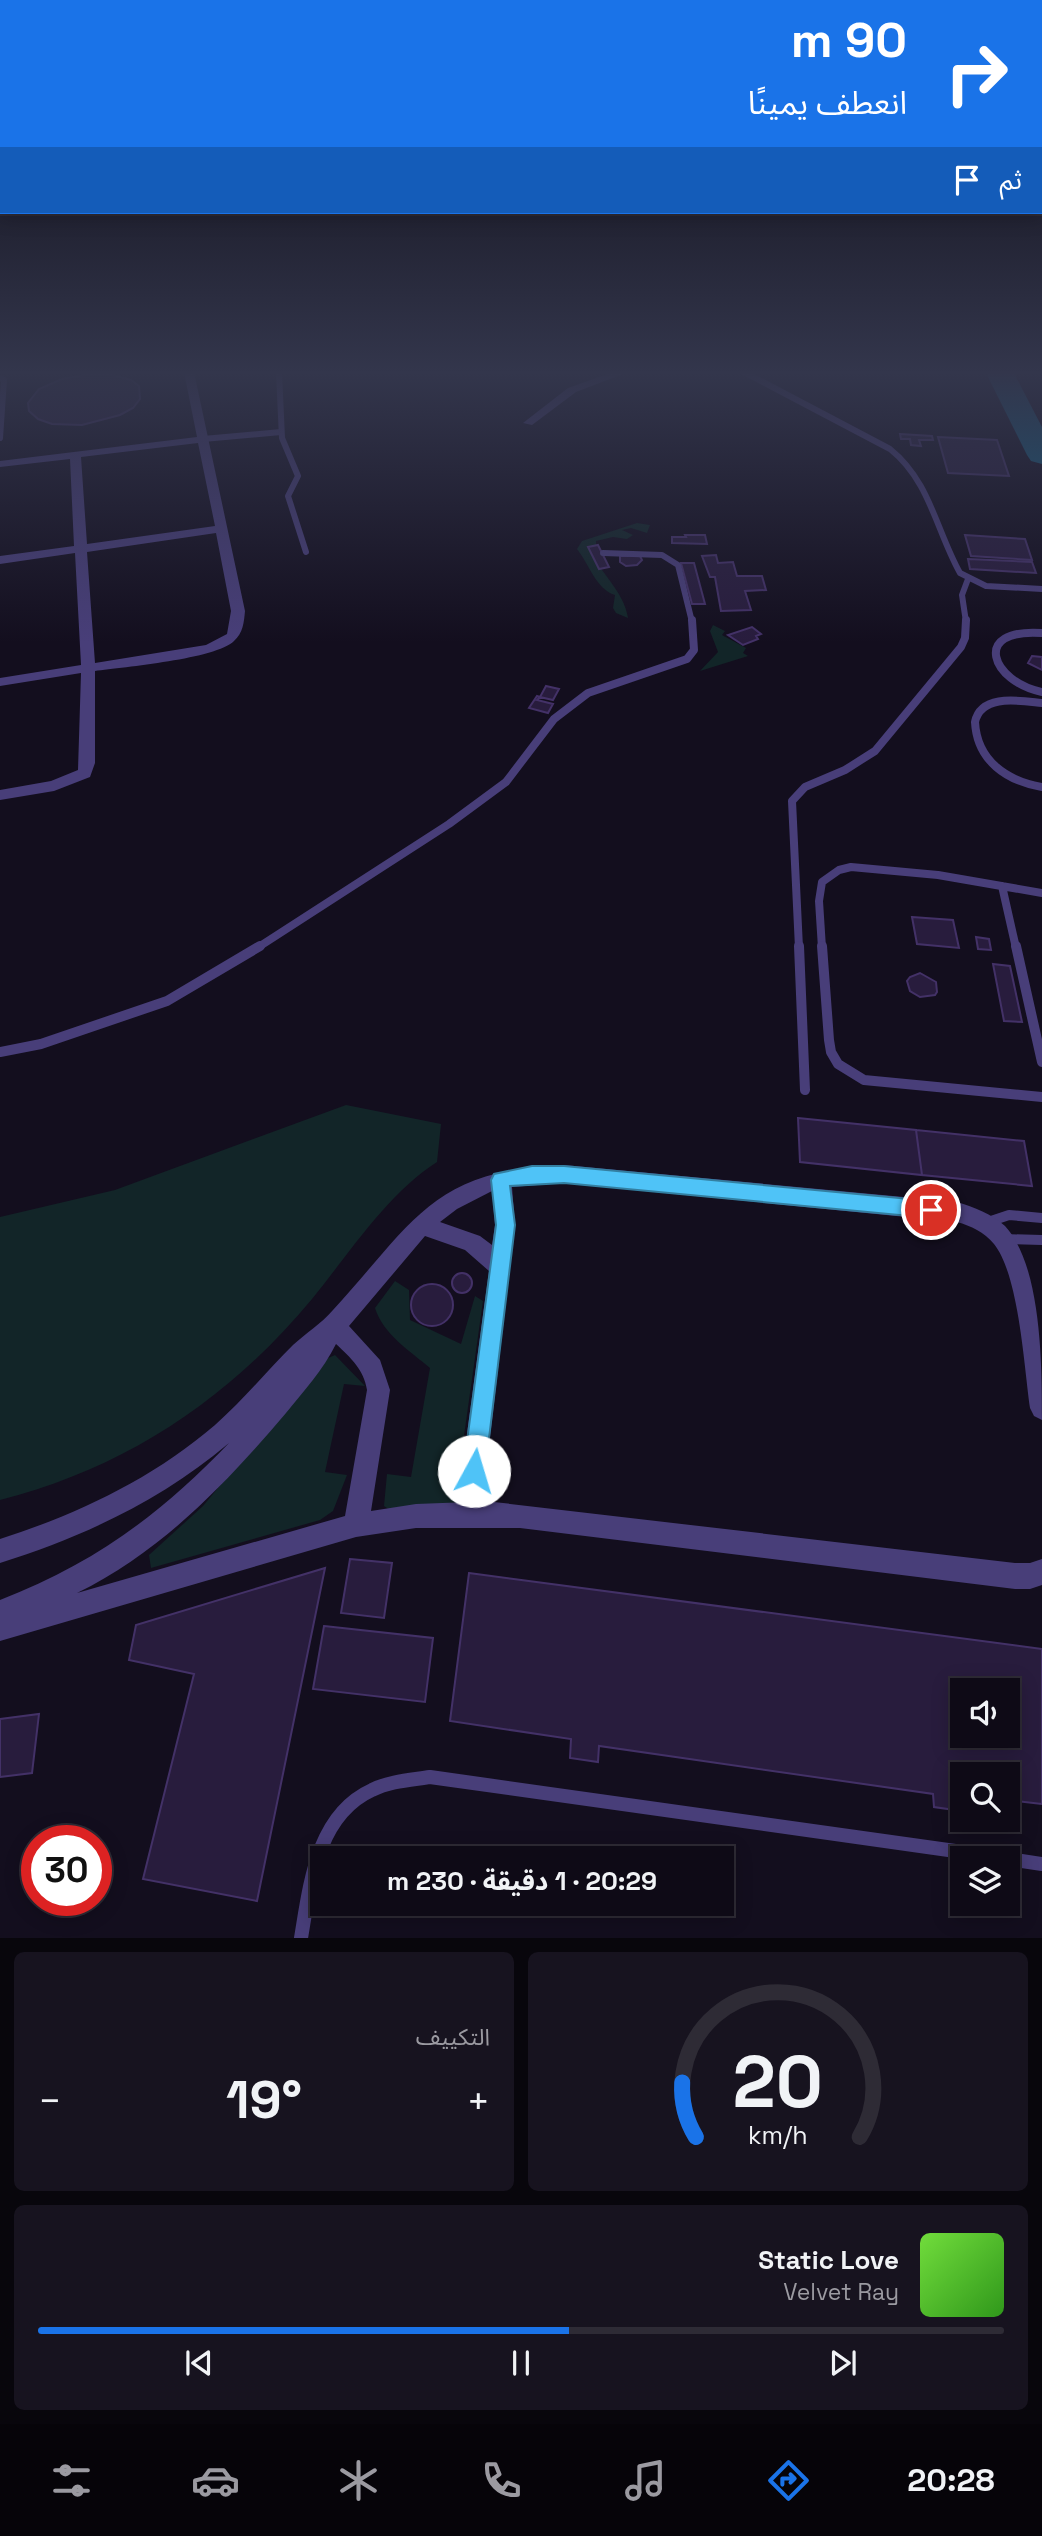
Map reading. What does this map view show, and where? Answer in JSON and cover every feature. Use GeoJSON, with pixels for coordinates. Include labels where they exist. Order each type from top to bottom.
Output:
{"type":"FeatureCollection","features":[{"type":"Feature","properties":{"kind":"street"},"geometry":{"type":"LineString","coordinates":[[0,795],[54,786],[85,772],[89,754],[88,668],[76,462]]}},
{"type":"Feature","properties":{"kind":"street"},"geometry":{"type":"LineString","coordinates":[[0,682],[208,649],[234,637],[238,627],[238,611],[208,462]]}},
{"type":"Feature","properties":{"kind":"street"},"geometry":{"type":"LineString","coordinates":[[0,560],[222,529]]}},
{"type":"Feature","properties":{"kind":"street"},"geometry":{"type":"LineString","coordinates":[[0,1551],[99,1513],[186,1462],[236,1422],[305,1349],[333,1326],[438,1208],[458,1196],[500,1180],[532,1175],[564,1174],[957,1212],[985,1223],[1010,1251],[1021,1292],[1042,1408]]}},
{"type":"Feature","properties":{"kind":"street"},"geometry":{"type":"LineString","coordinates":[[487,1514],[475,1486],[474,1471],[500,1269],[505,1213],[500,1180]]}},
{"type":"Feature","properties":{"kind":"street"},"geometry":{"type":"LineString","coordinates":[[421,1224],[474,1243],[484,1250],[500,1269]]}},
{"type":"Feature","properties":{"kind":"street"},"geometry":{"type":"LineString","coordinates":[[333,1326],[367,1358],[379,1383],[378,1403],[356,1525]]}},
{"type":"Feature","properties":{"kind":"street"},"geometry":{"type":"LineString","coordinates":[[0,1613],[90,1575],[168,1520],[226,1466],[316,1357],[333,1326]]}},
{"type":"Feature","properties":{"kind":"street"},"geometry":{"type":"LineString","coordinates":[[0,1628],[356,1525],[416,1516],[487,1514],[1015,1576],[1030,1576],[1042,1572]]}},
{"type":"Feature","properties":{"kind":"lane"},"geometry":{"type":"LineString","coordinates":[[293,462],[298,476],[288,496],[306,552]]}},
{"type":"Feature","properties":{"kind":"lane"},"geometry":{"type":"LineString","coordinates":[[908,462],[919,477],[956,567],[968,579],[986,586],[1042,589]]}},
{"type":"Feature","properties":{"kind":"lane"},"geometry":{"type":"LineString","coordinates":[[0,1052],[41,1044],[167,1001],[289,929],[506,782],[554,719],[588,693],[687,659],[694,650],[694,624],[678,565],[662,555],[603,553]]}},
{"type":"Feature","properties":{"kind":"lane"},"geometry":{"type":"LineString","coordinates":[[805,1090],[792,801],[805,787],[845,770],[875,751],[961,647],[968,628],[961,593],[968,579]]}},
{"type":"Feature","properties":{"kind":"lane"},"geometry":{"type":"LineString","coordinates":[[1042,633],[1022,632],[1006,636],[1000,639],[996,649],[1000,666],[1007,677],[1022,687],[1042,692]]}},
{"type":"Feature","properties":{"kind":"lane"},"geometry":{"type":"LineString","coordinates":[[1042,703],[1009,701],[990,704],[978,712],[974,724],[982,752],[993,767],[1014,780],[1042,787]]}},
{"type":"Feature","properties":{"kind":"lane"},"geometry":{"type":"LineString","coordinates":[[1042,893],[937,874],[864,867],[839,870],[829,875],[819,891],[828,1040],[838,1064],[864,1080],[1042,1097]]}},
{"type":"Feature","properties":{"kind":"lane"},"geometry":{"type":"LineString","coordinates":[[1002,886],[1042,1062]]}},
{"type":"Feature","properties":{"kind":"lane"},"geometry":{"type":"LineString","coordinates":[[985,1223],[1009,1215],[1042,1219]]}},
{"type":"Feature","properties":{"kind":"lane"},"geometry":{"type":"LineString","coordinates":[[1002,1239],[1042,1240]]}},
{"type":"Feature","properties":{"kind":"lane"},"geometry":{"type":"LineString","coordinates":[[301,1937],[310,1882],[318,1853],[331,1827],[349,1805],[369,1791],[391,1783],[430,1776],[950,1851]]}},
{"type":"Feature","properties":{"kind":"lane"},"geometry":{"type":"LineString","coordinates":[[1020,1861],[1042,1864]]}},
{"type":"Feature","properties":{"kind":"green space"},"geometry":{"type":"Polygon","coordinates":[[[637,523],[650,525],[647,533],[631,528],[622,530],[633,535],[627,539],[613,537],[596,541],[596,545],[588,547],[622,599],[628,618],[616,613],[613,608],[615,595],[598,582],[577,549],[582,541],[637,523]]]}},
{"type":"Feature","properties":{"kind":"green space"},"geometry":{"type":"Polygon","coordinates":[[[713,625],[725,631],[722,635],[746,648],[743,653],[748,656],[700,671],[718,652],[710,631],[713,625]]]}},
{"type":"Feature","properties":{"kind":"green space"},"geometry":{"type":"Polygon","coordinates":[[[346,1105],[441,1124],[437,1162],[385,1207],[280,1335],[210,1398],[132,1449],[46,1486],[0,1500],[0,1217],[115,1190],[346,1105]]]}},
{"type":"Feature","properties":{"kind":"green space"},"geometry":{"type":"Polygon","coordinates":[[[395,1281],[409,1290],[410,1320],[461,1344],[475,1296],[483,1301],[460,1464],[459,1485],[466,1503],[393,1512],[384,1506],[387,1474],[411,1477],[430,1368],[391,1334],[375,1308],[395,1281]]]}},
{"type":"Feature","properties":{"kind":"green space"},"geometry":{"type":"Polygon","coordinates":[[[335,1355],[365,1386],[344,1384],[325,1472],[347,1475],[333,1511],[320,1520],[151,1568],[149,1555],[203,1506],[324,1360],[335,1355]]]}},
{"type":"Feature","properties":{"kind":"building"},"geometry":{"type":"Polygon","coordinates":[[[945,462],[1004,462],[1009,476],[948,473],[945,462]]]}},
{"type":"Feature","properties":{"kind":"building"},"geometry":{"type":"Polygon","coordinates":[[[685,535],[705,535],[707,544],[672,543],[672,537],[686,537],[685,535]]]}},
{"type":"Feature","properties":{"kind":"building"},"geometry":{"type":"Polygon","coordinates":[[[965,535],[1025,539],[1032,560],[971,556],[965,535]]]}},
{"type":"Feature","properties":{"kind":"building"},"geometry":{"type":"Polygon","coordinates":[[[598,545],[609,567],[599,569],[588,547],[598,545]]]}},
{"type":"Feature","properties":{"kind":"building"},"geometry":{"type":"Polygon","coordinates":[[[716,555],[718,563],[733,562],[737,576],[762,576],[766,590],[745,591],[751,610],[721,611],[715,577],[710,577],[702,556],[716,555]]]}},
{"type":"Feature","properties":{"kind":"building"},"geometry":{"type":"Polygon","coordinates":[[[620,556],[640,556],[642,560],[637,565],[626,566],[620,562],[620,556]]]}},
{"type":"Feature","properties":{"kind":"building"},"geometry":{"type":"Polygon","coordinates":[[[968,559],[1032,562],[1036,573],[970,569],[968,559]]]}},
{"type":"Feature","properties":{"kind":"building"},"geometry":{"type":"Polygon","coordinates":[[[681,563],[694,563],[705,604],[692,604],[681,563]]]}},
{"type":"Feature","properties":{"kind":"building"},"geometry":{"type":"Polygon","coordinates":[[[752,627],[761,634],[756,636],[758,639],[743,645],[728,635],[752,627]]]}},
{"type":"Feature","properties":{"kind":"building"},"geometry":{"type":"Polygon","coordinates":[[[1032,656],[1042,657],[1042,670],[1028,663],[1032,656]]]}},
{"type":"Feature","properties":{"kind":"building"},"geometry":{"type":"Polygon","coordinates":[[[546,686],[559,689],[553,700],[540,697],[546,686]]]}},
{"type":"Feature","properties":{"kind":"building"},"geometry":{"type":"Polygon","coordinates":[[[537,696],[540,697],[537,700],[553,704],[548,713],[529,708],[537,696]]]}},
{"type":"Feature","properties":{"kind":"building"},"geometry":{"type":"Polygon","coordinates":[[[912,917],[953,920],[959,948],[917,944],[912,917]]]}},
{"type":"Feature","properties":{"kind":"building"},"geometry":{"type":"Polygon","coordinates":[[[976,937],[989,939],[991,950],[978,949],[976,937]]]}},
{"type":"Feature","properties":{"kind":"building"},"geometry":{"type":"Polygon","coordinates":[[[993,964],[1010,966],[1022,1022],[1004,1021],[993,964]]]}},
{"type":"Feature","properties":{"kind":"building"},"geometry":{"type":"Polygon","coordinates":[[[920,973],[936,982],[935,995],[920,997],[910,991],[907,981],[920,973]]]}},
{"type":"Feature","properties":{"kind":"building"},"geometry":{"type":"Polygon","coordinates":[[[798,1118],[916,1130],[922,1175],[800,1162],[798,1118]]]}},
{"type":"Feature","properties":{"kind":"building"},"geometry":{"type":"Polygon","coordinates":[[[916,1130],[1024,1141],[1032,1186],[922,1175],[916,1130]]]}},
{"type":"Feature","properties":{"kind":"building"},"geometry":{"type":"Polygon","coordinates":[[[462,1273],[469,1276],[472,1283],[469,1290],[462,1293],[455,1290],[452,1283],[455,1276],[462,1273]]]}},
{"type":"Feature","properties":{"kind":"building"},"geometry":{"type":"Polygon","coordinates":[[[432,1284],[447,1290],[453,1305],[447,1320],[432,1326],[417,1320],[411,1305],[417,1290],[432,1284]]]}},
{"type":"Feature","properties":{"kind":"building"},"geometry":{"type":"Polygon","coordinates":[[[350,1559],[392,1563],[384,1618],[341,1613],[350,1559]]]}},
{"type":"Feature","properties":{"kind":"building"},"geometry":{"type":"Polygon","coordinates":[[[325,1568],[257,1901],[143,1879],[194,1674],[129,1660],[136,1625],[325,1568]]]}},
{"type":"Feature","properties":{"kind":"building"},"geometry":{"type":"Polygon","coordinates":[[[469,1573],[1042,1649],[1042,1804],[1020,1801],[1020,1762],[950,1762],[950,1809],[934,1807],[933,1794],[599,1746],[598,1762],[570,1758],[571,1739],[450,1721],[469,1573]]]}},
{"type":"Feature","properties":{"kind":"building"},"geometry":{"type":"Polygon","coordinates":[[[324,1626],[433,1638],[425,1702],[313,1689],[324,1626]]]}},
{"type":"Feature","properties":{"kind":"building"},"geometry":{"type":"Polygon","coordinates":[[[39,1714],[32,1773],[0,1777],[0,1719],[39,1714]]]}},
{"type":"Feature","properties":{"kind":"route"},"geometry":{"type":"LineString","coordinates":[[474,1471],[505,1225],[505,1202],[500,1180],[516,1176],[564,1174],[931,1210]]}}]}
